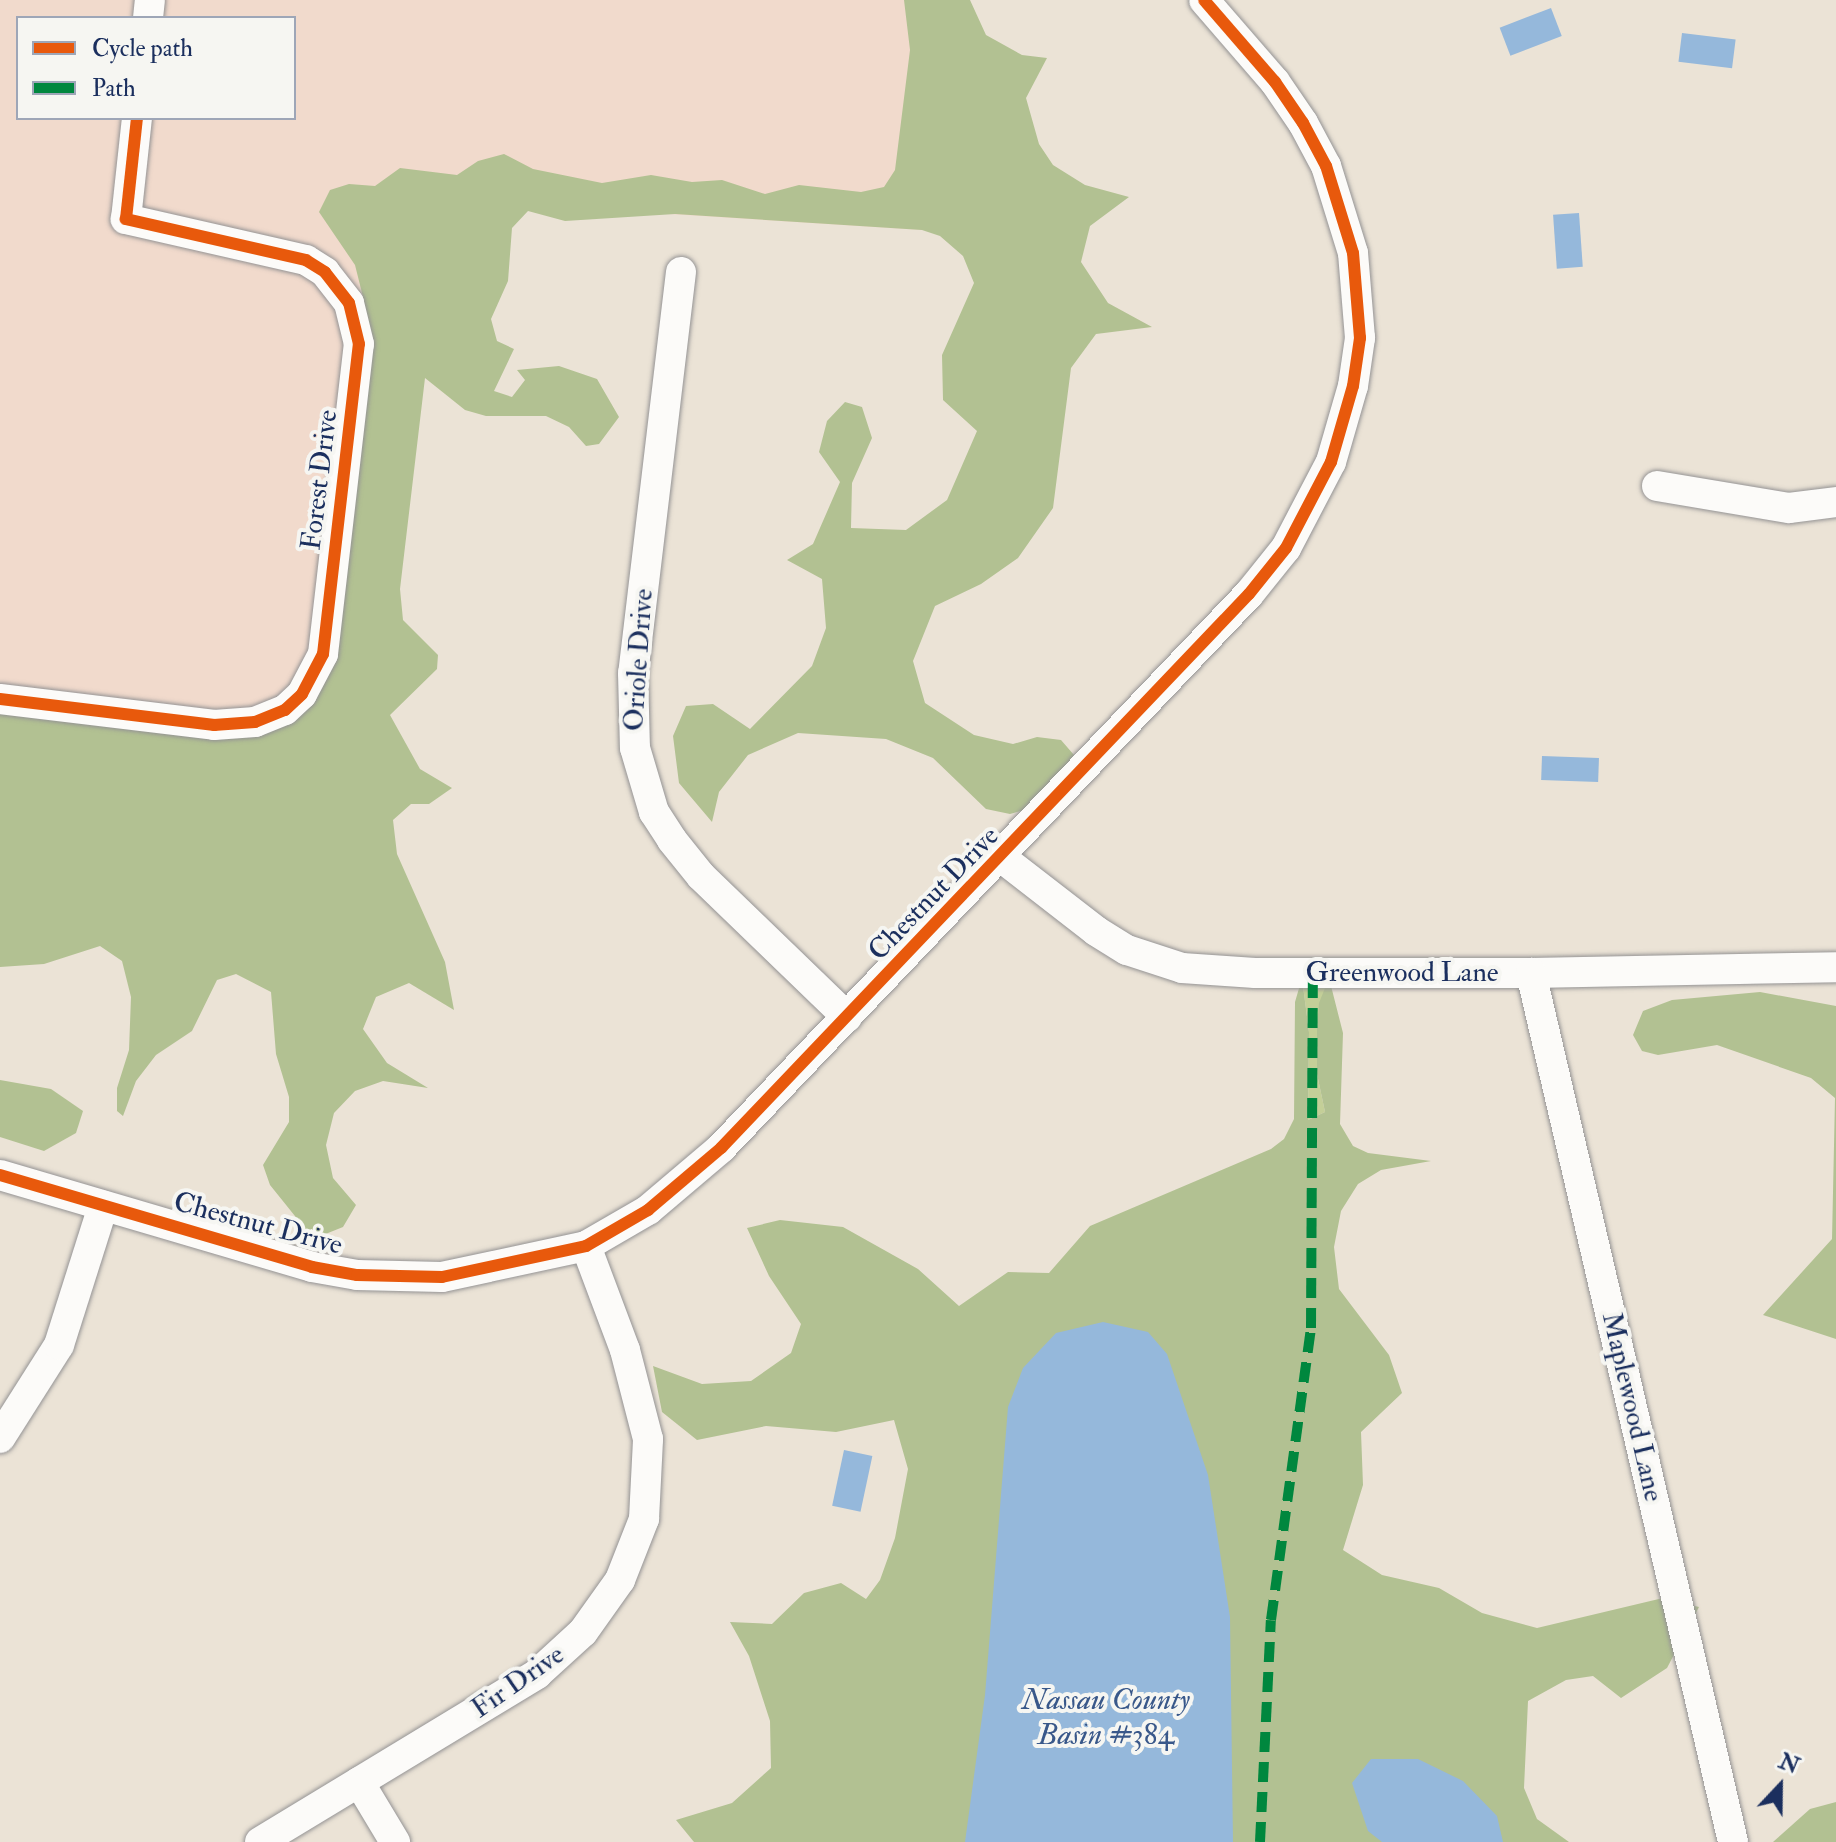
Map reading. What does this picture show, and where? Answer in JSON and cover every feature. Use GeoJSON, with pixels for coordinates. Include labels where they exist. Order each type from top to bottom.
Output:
{"type":"FeatureCollection","features":[{"type":"Feature","properties":{"kind":"street","name":"Chestnut Drive"},"geometry":{"type":"LineString","coordinates":[[0,1175],[312,1267],[357,1275],[442,1277],[586,1246],[689,1179],[1002,858],[1286,548],[1331,462],[1353,386],[1360,338],[1353,253],[1326,166],[1275,82],[1204,0]]}},
{"type":"Feature","properties":{"kind":"street","name":"Forest Drive"},"geometry":{"type":"LineString","coordinates":[[0,699],[214,725],[255,722],[285,710],[302,694],[323,654],[359,344],[349,303],[325,272],[306,260],[126,219],[137,120]]}},
{"type":"Feature","properties":{"kind":"street","name":"Oriole Drive"},"geometry":{"type":"LineString","coordinates":[[681,272],[633,673],[635,748],[654,812],[672,840],[701,876],[847,1017]]}},
{"type":"Feature","properties":{"kind":"street"},"geometry":{"type":"LineString","coordinates":[[1657,486],[1789,508],[1836,502]]}},
{"type":"Feature","properties":{"kind":"street","name":"Greenwood Lane"},"geometry":{"type":"LineString","coordinates":[[1002,858],[1096,931],[1127,950],[1182,968],[1255,973],[1531,973],[1836,967]]}},
{"type":"Feature","properties":{"kind":"street","name":"Maplewood Lane"},"geometry":{"type":"LineString","coordinates":[[1531,973],[1733,1842]]}},
{"type":"Feature","properties":{"kind":"street"},"geometry":{"type":"LineString","coordinates":[[0,1438],[59,1345],[103,1206]]}},
{"type":"Feature","properties":{"kind":"street","name":"Fir Drive"},"geometry":{"type":"LineString","coordinates":[[260,1842],[562,1655],[604,1609],[638,1540],[648,1497],[643,1414],[586,1246]]}},
{"type":"Feature","properties":{"kind":"street"},"geometry":{"type":"LineString","coordinates":[[359,1782],[395,1842]]}},
{"type":"Feature","properties":{"kind":"shaded area"},"geometry":{"type":"Polygon","coordinates":[[[0,0],[938,0],[922,230],[446,200],[323,654],[265,720],[0,699],[0,0]]]}},
{"type":"Feature","properties":{"kind":"green space"},"geometry":{"type":"Polygon","coordinates":[[[904,0],[970,0],[986,35],[1022,55],[1047,58],[1026,98],[1039,144],[1053,165],[1085,185],[1129,197],[1090,226],[1081,262],[1108,303],[1152,327],[1096,334],[1071,368],[1053,508],[1018,558],[981,584],[935,606],[913,661],[925,703],[974,735],[1013,744],[1037,737],[1061,740],[1074,755],[1063,784],[1032,808],[1010,814],[986,809],[933,758],[886,739],[798,733],[748,755],[719,792],[712,822],[679,783],[673,736],[686,706],[713,704],[750,729],[812,666],[826,628],[822,579],[787,560],[813,544],[840,482],[819,452],[827,421],[845,402],[862,407],[872,438],[852,483],[851,528],[906,530],[947,500],[977,431],[943,400],[942,355],[974,283],[963,256],[940,236],[922,230],[675,214],[565,221],[528,211],[512,228],[508,281],[491,319],[497,341],[514,349],[494,391],[512,397],[525,380],[517,370],[559,366],[597,379],[619,417],[599,444],[586,446],[569,427],[546,416],[486,416],[465,410],[425,378],[400,589],[403,620],[438,655],[437,669],[390,715],[420,769],[452,788],[429,804],[411,804],[393,820],[397,854],[445,962],[454,1010],[409,983],[376,997],[363,1029],[387,1063],[428,1088],[383,1081],[355,1091],[334,1113],[326,1145],[333,1178],[356,1205],[343,1227],[323,1235],[307,1231],[270,1185],[263,1165],[289,1122],[289,1097],[276,1054],[271,992],[236,974],[217,980],[192,1031],[156,1055],[136,1081],[123,1116],[117,1111],[117,1088],[129,1050],[131,997],[122,961],[100,946],[44,964],[0,967],[0,699],[214,725],[302,694],[364,301],[355,265],[319,212],[330,190],[349,184],[375,186],[400,168],[457,175],[478,161],[504,154],[533,169],[602,183],[651,175],[692,182],[722,180],[765,194],[799,185],[861,192],[884,187],[895,170],[910,50],[904,0]]]}},
{"type":"Feature","properties":{"kind":"green space"},"geometry":{"type":"Polygon","coordinates":[[[1302,978],[1329,978],[1317,1027],[1317,1074],[1325,1112],[1308,1120],[1309,1032],[1302,978]]]}},
{"type":"Feature","properties":{"kind":"green space"},"geometry":{"type":"Polygon","coordinates":[[[1302,978],[1309,1032],[1308,1120],[1325,1112],[1317,1074],[1317,1027],[1319,1003],[1329,978],[1343,1033],[1340,1124],[1353,1146],[1368,1153],[1431,1161],[1381,1170],[1358,1184],[1341,1211],[1334,1247],[1339,1289],[1389,1355],[1402,1393],[1361,1432],[1363,1485],[1343,1550],[1382,1575],[1439,1588],[1482,1613],[1537,1628],[1663,1598],[1699,1607],[1667,1668],[1621,1698],[1593,1676],[1566,1680],[1528,1701],[1524,1788],[1537,1819],[1569,1842],[694,1842],[676,1820],[732,1803],[771,1768],[770,1721],[749,1656],[730,1622],[772,1624],[804,1593],[841,1583],[866,1599],[880,1580],[895,1538],[908,1469],[894,1420],[836,1432],[766,1426],[697,1440],[662,1412],[653,1366],[702,1384],[751,1381],[791,1353],[801,1324],[769,1276],[747,1228],[780,1220],[843,1227],[918,1269],[959,1306],[1008,1272],[1049,1273],[1090,1226],[1271,1149],[1284,1139],[1294,1119],[1295,1002],[1302,978]]]}},
{"type":"Feature","properties":{"kind":"green space"},"geometry":{"type":"Polygon","coordinates":[[[1760,992],[1836,1006],[1836,1339],[1763,1315],[1832,1239],[1835,1098],[1811,1078],[1717,1045],[1658,1055],[1642,1051],[1633,1035],[1643,1011],[1672,1000],[1760,992]]]}},
{"type":"Feature","properties":{"kind":"green space"},"geometry":{"type":"Polygon","coordinates":[[[0,1080],[51,1089],[83,1111],[76,1133],[44,1151],[0,1137],[0,1080]]]}},
{"type":"Feature","properties":{"kind":"green space"},"geometry":{"type":"Polygon","coordinates":[[[1836,1802],[1836,1842],[1773,1842],[1810,1809],[1836,1802]]]}},
{"type":"Feature","properties":{"kind":"water"},"geometry":{"type":"Polygon","coordinates":[[[1551,8],[1562,36],[1510,56],[1500,28],[1551,8]]]}},
{"type":"Feature","properties":{"kind":"water"},"geometry":{"type":"Polygon","coordinates":[[[1682,33],[1736,40],[1732,68],[1678,62],[1682,33]]]}},
{"type":"Feature","properties":{"kind":"water"},"geometry":{"type":"Polygon","coordinates":[[[1579,213],[1583,267],[1557,269],[1553,215],[1579,213]]]}},
{"type":"Feature","properties":{"kind":"water"},"geometry":{"type":"Polygon","coordinates":[[[1542,756],[1599,758],[1598,782],[1541,780],[1542,756]]]}},
{"type":"Feature","properties":{"kind":"water","name":"Nassau County Basin #384"},"geometry":{"type":"Polygon","coordinates":[[[1103,1322],[1148,1332],[1167,1354],[1208,1475],[1230,1617],[1233,1842],[965,1842],[985,1695],[1008,1407],[1023,1368],[1056,1333],[1103,1322]]]}},
{"type":"Feature","properties":{"kind":"water"},"geometry":{"type":"Polygon","coordinates":[[[844,1450],[872,1456],[861,1512],[832,1506],[844,1450]]]}},
{"type":"Feature","properties":{"kind":"water"},"geometry":{"type":"Polygon","coordinates":[[[1371,1759],[1418,1759],[1463,1781],[1497,1816],[1503,1842],[1382,1842],[1368,1831],[1352,1783],[1371,1759]]]}},
{"type":"Feature","properties":{"kind":"marked path"},"geometry":{"type":"LineString","coordinates":[[1260,1842],[1271,1620],[1311,1328],[1313,973]]}},
{"type":"Feature","properties":{"kind":"cycle path"},"geometry":{"type":"LineString","coordinates":[[0,1175],[312,1267],[357,1275],[442,1277],[586,1246],[648,1210],[721,1148],[1249,594],[1286,548],[1331,462],[1353,386],[1360,338],[1353,253],[1326,166],[1303,123],[1275,82],[1204,0]]}},
{"type":"Feature","properties":{"kind":"cycle path"},"geometry":{"type":"LineString","coordinates":[[0,699],[214,725],[255,722],[285,710],[302,694],[323,654],[359,344],[349,303],[325,272],[306,260],[126,219],[137,120]]}}]}
